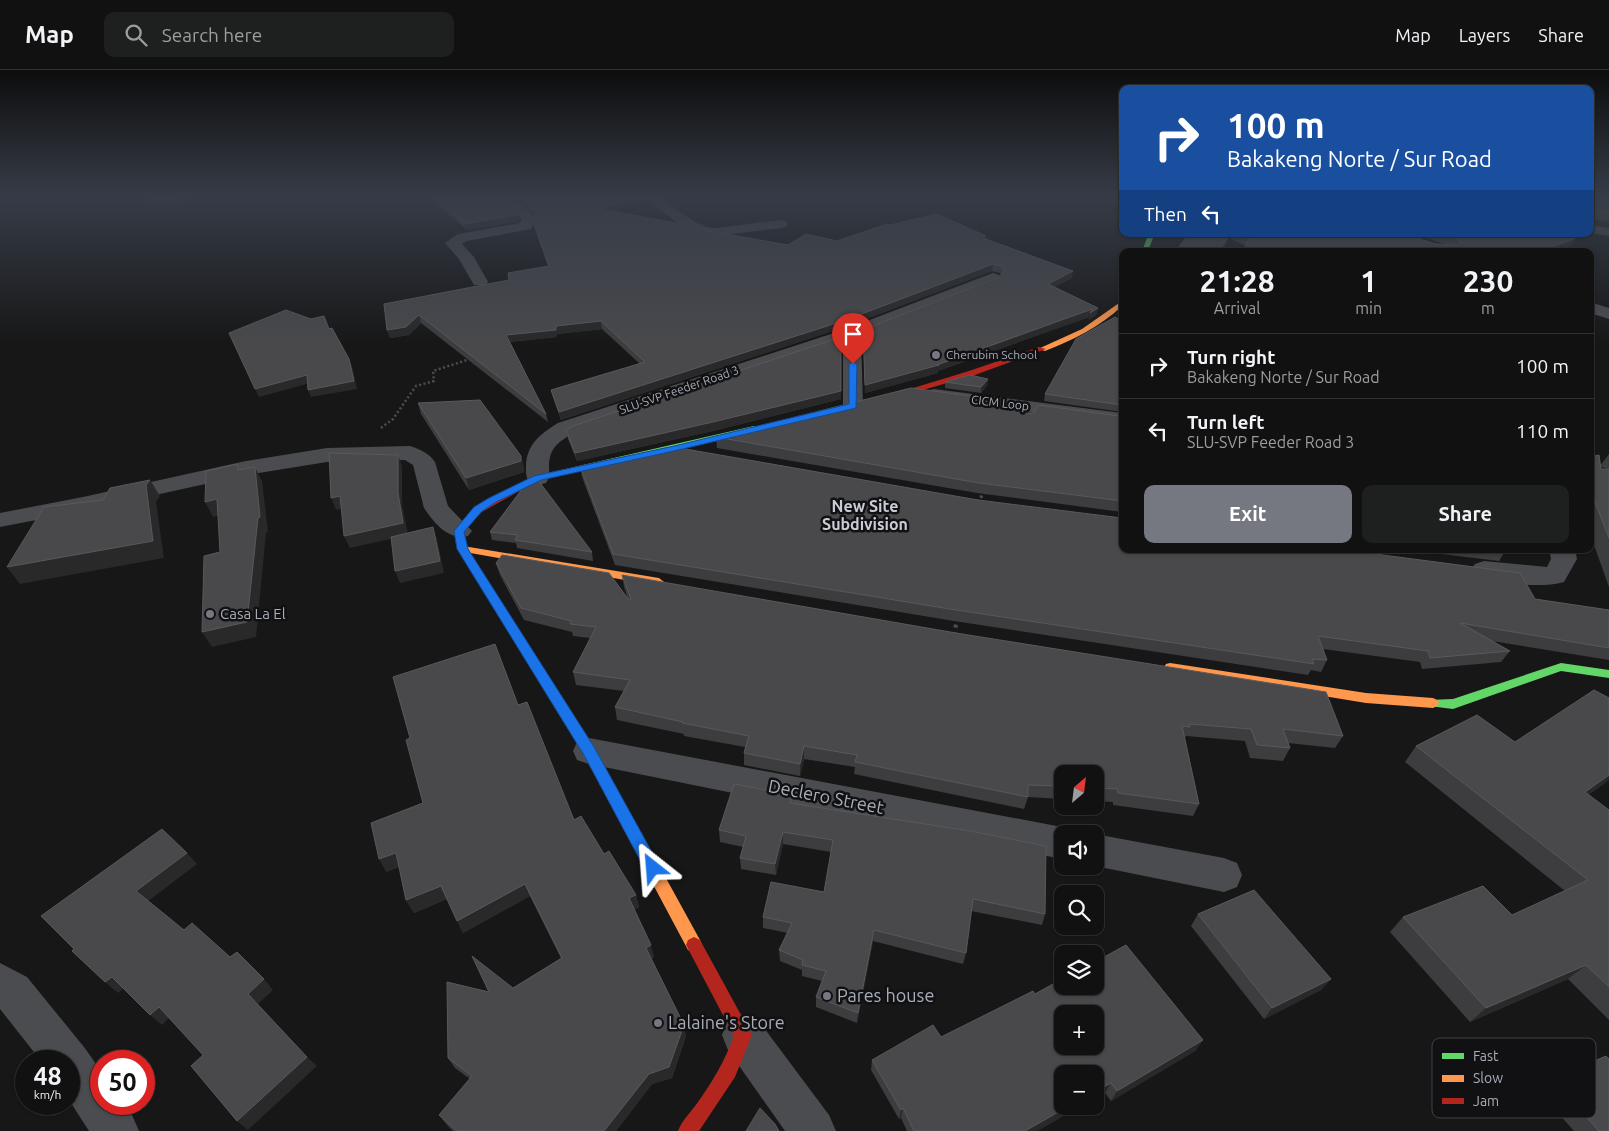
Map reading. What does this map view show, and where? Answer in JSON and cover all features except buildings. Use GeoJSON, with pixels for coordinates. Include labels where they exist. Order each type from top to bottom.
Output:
{"type":"FeatureCollection","features":[{"type":"Feature","properties":{"kind":"main road"},"geometry":{"type":"LineString","coordinates":[[857,405],[908,392],[1049,347],[1089,329],[1114,313],[1119,307]]}},
{"type":"Feature","properties":{"kind":"main road"},"geometry":{"type":"LineString","coordinates":[[461,540],[478,510],[493,500],[538,478],[674,449],[766,426]]}},
{"type":"Feature","properties":{"kind":"main road"},"geometry":{"type":"LineString","coordinates":[[461,540],[669,584]]}},
{"type":"Feature","properties":{"kind":"main road"},"geometry":{"type":"LineString","coordinates":[[461,540],[589,751],[743,1035],[729,1071],[687,1131]]}},
{"type":"Feature","properties":{"kind":"main road"},"geometry":{"type":"LineString","coordinates":[[1160,666],[1366,698],[1453,704],[1561,666],[1609,674]]}},
{"type":"Feature","properties":{"kind":"street"},"geometry":{"type":"LineString","coordinates":[[454,245],[466,257],[480,282]]}},
{"type":"Feature","properties":{"kind":"street","name":"SLU-SVP Feeder Road 3"},"geometry":{"type":"LineString","coordinates":[[538,478],[537,456],[544,443],[566,428],[852,333],[993,278]]}},
{"type":"Feature","properties":{"kind":"street"},"geometry":{"type":"LineString","coordinates":[[1594,308],[1609,314]]}},
{"type":"Feature","properties":{"kind":"street"},"geometry":{"type":"LineString","coordinates":[[852,333],[857,405]]}},
{"type":"Feature","properties":{"kind":"street","name":"CICM Loop"},"geometry":{"type":"LineString","coordinates":[[908,392],[1119,419]]}},
{"type":"Feature","properties":{"kind":"street"},"geometry":{"type":"LineString","coordinates":[[674,449],[723,457]]}},
{"type":"Feature","properties":{"kind":"street"},"geometry":{"type":"LineString","coordinates":[[0,520],[83,504],[246,468],[327,455],[410,453],[424,462],[436,508],[461,540]]}},
{"type":"Feature","properties":{"kind":"street"},"geometry":{"type":"LineString","coordinates":[[1465,568],[1524,576],[1555,576],[1564,559],[1563,553]]}},
{"type":"Feature","properties":{"kind":"street","name":"Declero Street"},"geometry":{"type":"LineString","coordinates":[[589,751],[1054,841]]}},
{"type":"Feature","properties":{"kind":"street"},"geometry":{"type":"LineString","coordinates":[[1104,852],[1224,875]]}},
{"type":"Feature","properties":{"kind":"street"},"geometry":{"type":"LineString","coordinates":[[0,983],[12,991],[59,1050]]}},
{"type":"Feature","properties":{"kind":"street"},"geometry":{"type":"LineString","coordinates":[[743,1035],[813,1131]]}},
{"type":"Feature","properties":{"kind":"street"},"geometry":{"type":"LineString","coordinates":[[80,1079],[116,1131]]}},
{"type":"Feature","properties":{"kind":"path"},"geometry":{"type":"LineString","coordinates":[[359,454],[365,441],[393,419],[416,386],[434,381],[433,371],[472,358]]}},
{"type":"Feature","properties":{"kind":"path"},"geometry":{"type":"LineString","coordinates":[[976,511],[977,502],[989,486]]}},
{"type":"Feature","properties":{"kind":"path"},"geometry":{"type":"LineString","coordinates":[[953,643],[958,614]]}},
{"type":"Feature","properties":{"kind":"traffic: fast"},"geometry":{"type":"LineString","coordinates":[[520,487],[538,478],[754,429]]}},
{"type":"Feature","properties":{"kind":"traffic: fast"},"geometry":{"type":"LineString","coordinates":[[1433,703],[1453,704],[1561,667],[1609,674]]}},
{"type":"Feature","properties":{"kind":"traffic: slow"},"geometry":{"type":"LineString","coordinates":[[1042,349],[1085,330],[1119,306]]}},
{"type":"Feature","properties":{"kind":"traffic: slow"},"geometry":{"type":"LineString","coordinates":[[463,549],[659,582]]}},
{"type":"Feature","properties":{"kind":"traffic: slow"},"geometry":{"type":"LineString","coordinates":[[512,628],[589,751],[694,945]]}},
{"type":"Feature","properties":{"kind":"traffic: slow"},"geometry":{"type":"LineString","coordinates":[[1170,667],[1366,698],[1433,703]]}},
{"type":"Feature","properties":{"kind":"traffic: jam"},"geometry":{"type":"LineString","coordinates":[[881,399],[972,373],[1042,349]]}},
{"type":"Feature","properties":{"kind":"traffic: jam"},"geometry":{"type":"LineString","coordinates":[[512,628],[463,549],[459,531],[478,510],[520,487]]}},
{"type":"Feature","properties":{"kind":"traffic: jam"},"geometry":{"type":"LineString","coordinates":[[687,1131],[705,1108],[729,1071],[743,1035],[694,945]]}},
{"type":"Feature","properties":{"kind":"place","name":"Cherubim School"},"geometry":{"type":"Point","coordinates":[936,355]}},
{"type":"Feature","properties":{"kind":"place","name":"Casa La El"},"geometry":{"type":"Point","coordinates":[210,614]}},
{"type":"Feature","properties":{"kind":"place","name":"Pares house"},"geometry":{"type":"Point","coordinates":[827,996]}},
{"type":"Feature","properties":{"kind":"place","name":"Lalaine's Store"},"geometry":{"type":"Point","coordinates":[658,1023]}},
{"type":"Feature","properties":{"kind":"district","name":"New Site Subdivision"},"geometry":{"type":"Point","coordinates":[865,515]}},
{"type":"Feature","properties":{"kind":"route"},"geometry":{"type":"LineString","coordinates":[[653,868],[589,751],[463,549],[459,531],[478,510],[493,500],[538,478],[674,449],[853,406],[853,364]]}}]}
